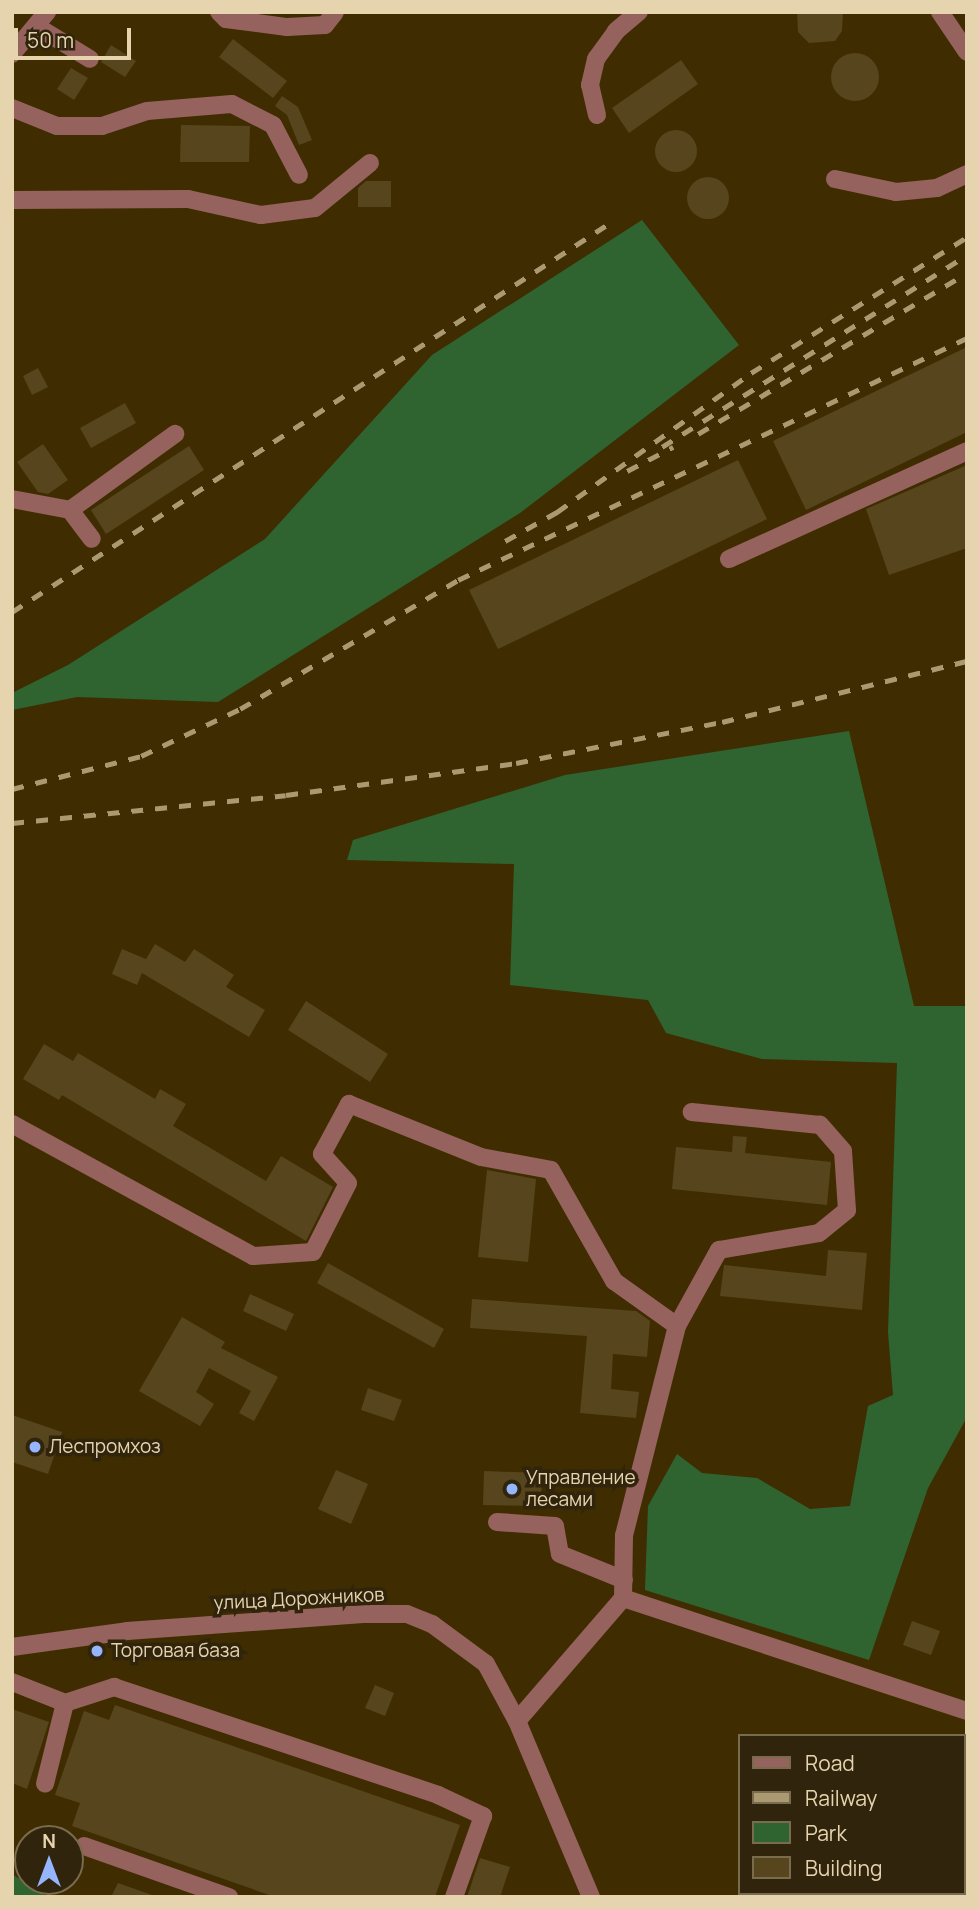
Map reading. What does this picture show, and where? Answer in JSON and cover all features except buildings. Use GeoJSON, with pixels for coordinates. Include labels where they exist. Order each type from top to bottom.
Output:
{"type":"FeatureCollection","features":[{"type":"Feature","properties":{"kind":"street"},"geometry":{"type":"LineString","coordinates":[[219,12],[226,19],[287,27],[325,25],[335,12]]}},
{"type":"Feature","properties":{"kind":"street"},"geometry":{"type":"LineString","coordinates":[[597,115],[590,85],[596,59],[616,31],[639,12]]}},
{"type":"Feature","properties":{"kind":"street"},"geometry":{"type":"LineString","coordinates":[[940,12],[967,52]]}},
{"type":"Feature","properties":{"kind":"street"},"geometry":{"type":"LineString","coordinates":[[12,54],[41,19],[90,59]]}},
{"type":"Feature","properties":{"kind":"street"},"geometry":{"type":"LineString","coordinates":[[12,108],[57,126],[102,126],[147,111],[232,104],[273,125],[299,175]]}},
{"type":"Feature","properties":{"kind":"street"},"geometry":{"type":"LineString","coordinates":[[12,200],[188,199],[261,215],[315,208],[370,163]]}},
{"type":"Feature","properties":{"kind":"street"},"geometry":{"type":"LineString","coordinates":[[835,179],[896,191],[937,188],[967,174]]}},
{"type":"Feature","properties":{"kind":"street"},"geometry":{"type":"LineString","coordinates":[[70,510],[175,434]]}},
{"type":"Feature","properties":{"kind":"street"},"geometry":{"type":"LineString","coordinates":[[729,559],[967,451]]}},
{"type":"Feature","properties":{"kind":"street"},"geometry":{"type":"LineString","coordinates":[[12,499],[70,510],[92,539]]}},
{"type":"Feature","properties":{"kind":"street"},"geometry":{"type":"LineString","coordinates":[[12,1125],[253,1256],[313,1252],[348,1183],[322,1154],[349,1104],[481,1157],[551,1170],[614,1281],[677,1326]]}},
{"type":"Feature","properties":{"kind":"street"},"geometry":{"type":"LineString","coordinates":[[517,1721],[623,1598],[624,1535],[677,1326],[719,1250],[819,1233],[848,1210],[843,1151],[820,1125],[692,1112]]}},
{"type":"Feature","properties":{"kind":"street"},"geometry":{"type":"LineString","coordinates":[[497,1522],[555,1526],[560,1554],[624,1580]]}},
{"type":"Feature","properties":{"kind":"street"},"geometry":{"type":"LineString","coordinates":[[623,1598],[967,1711]]}},
{"type":"Feature","properties":{"kind":"street","name":"улица Дорожников"},"geometry":{"type":"LineString","coordinates":[[12,1647],[127,1631],[407,1614],[440,1629],[486,1664],[517,1721],[591,1897]]}},
{"type":"Feature","properties":{"kind":"street"},"geometry":{"type":"LineString","coordinates":[[12,1682],[65,1703],[114,1687],[438,1795],[483,1816],[454,1897]]}},
{"type":"Feature","properties":{"kind":"street"},"geometry":{"type":"LineString","coordinates":[[45,1784],[65,1703]]}},
{"type":"Feature","properties":{"kind":"street"},"geometry":{"type":"LineString","coordinates":[[84,1846],[229,1897]]}},
{"type":"Feature","properties":{"kind":"green space"},"geometry":{"type":"Polygon","coordinates":[[[642,220],[739,345],[520,513],[218,702],[77,697],[12,710],[12,693],[68,665],[265,539],[432,355],[642,220]]]}},
{"type":"Feature","properties":{"kind":"green space"},"geometry":{"type":"Polygon","coordinates":[[[849,731],[914,1006],[967,1006],[967,1417],[928,1488],[869,1660],[645,1590],[648,1506],[677,1454],[702,1473],[757,1478],[810,1509],[850,1506],[868,1406],[893,1395],[888,1332],[897,1063],[762,1059],[666,1033],[648,1000],[510,985],[514,864],[347,860],[353,840],[565,775],[849,731]]]}},
{"type":"Feature","properties":{"kind":"green space"},"geometry":{"type":"Polygon","coordinates":[[[12,1874],[14,1895],[47,1897],[12,1897],[12,1874]]]}},
{"type":"Feature","properties":{"kind":"railway"},"geometry":{"type":"LineString","coordinates":[[12,612],[613,221]]}},
{"type":"Feature","properties":{"kind":"railway"},"geometry":{"type":"LineString","coordinates":[[505,541],[557,512],[751,373],[967,237]]}},
{"type":"Feature","properties":{"kind":"railway"},"geometry":{"type":"LineString","coordinates":[[662,447],[967,255]]}},
{"type":"Feature","properties":{"kind":"railway"},"geometry":{"type":"LineString","coordinates":[[698,434],[967,273]]}},
{"type":"Feature","properties":{"kind":"railway"},"geometry":{"type":"LineString","coordinates":[[12,789],[141,756],[240,709],[458,580],[967,338]]}},
{"type":"Feature","properties":{"kind":"railway"},"geometry":{"type":"LineString","coordinates":[[627,471],[673,447]]}},
{"type":"Feature","properties":{"kind":"railway"},"geometry":{"type":"LineString","coordinates":[[12,823],[286,795],[516,763],[722,722],[967,661]]}},
{"type":"Feature","properties":{"kind":"place","name":"Леспромхоз"},"geometry":{"type":"Point","coordinates":[35,1447]}},
{"type":"Feature","properties":{"kind":"place","name":"Управление лесами"},"geometry":{"type":"Point","coordinates":[512,1489]}},
{"type":"Feature","properties":{"kind":"place","name":"Торговая база"},"geometry":{"type":"Point","coordinates":[97,1651]}}]}
